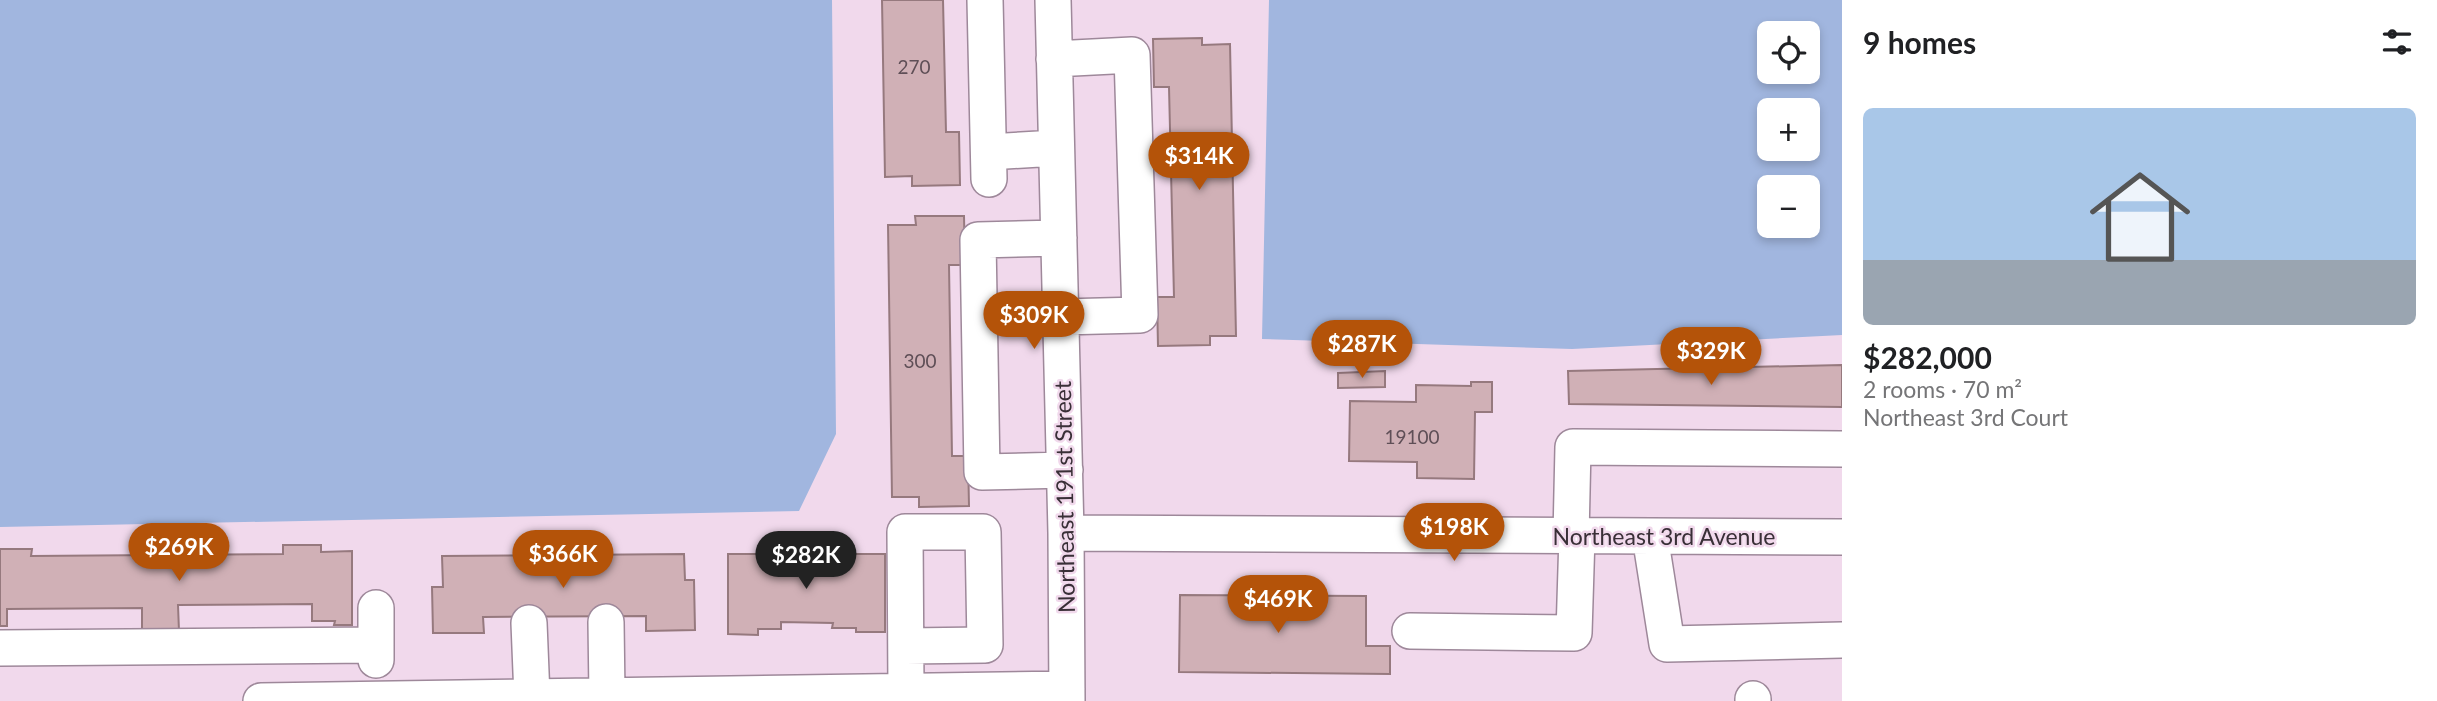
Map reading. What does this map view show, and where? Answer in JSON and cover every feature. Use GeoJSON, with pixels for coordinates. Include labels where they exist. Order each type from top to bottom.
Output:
{"type":"FeatureCollection","features":[{"type":"Feature","properties":{"kind":"street"},"geometry":{"type":"LineString","coordinates":[[985,0],[989,165],[1056,148]]}},
{"type":"Feature","properties":{"kind":"street","name":"Northeast 191st Street"},"geometry":{"type":"LineString","coordinates":[[1053,0],[1065,470],[1067,695]]}},
{"type":"Feature","properties":{"kind":"street"},"geometry":{"type":"LineString","coordinates":[[1054,59],[1132,55],[1139,274],[1140,314],[1061,317]]}},
{"type":"Feature","properties":{"kind":"street"},"geometry":{"type":"LineString","coordinates":[[1059,238],[978,240],[982,472],[1065,470]]}},
{"type":"Feature","properties":{"kind":"street"},"geometry":{"type":"LineString","coordinates":[[1410,631],[1574,633],[1573,447],[1842,449]]}},
{"type":"Feature","properties":{"kind":"street"},"geometry":{"type":"LineString","coordinates":[[906,646],[985,645],[983,532],[905,532],[906,691]]}},
{"type":"Feature","properties":{"kind":"street","name":"Northeast 3rd Avenue"},"geometry":{"type":"LineString","coordinates":[[1066,533],[1842,537]]}},
{"type":"Feature","properties":{"kind":"street"},"geometry":{"type":"LineString","coordinates":[[1650,536],[1667,644],[1842,640]]}},
{"type":"Feature","properties":{"kind":"street"},"geometry":{"type":"LineString","coordinates":[[0,648],[376,652],[376,608]]}},
{"type":"Feature","properties":{"kind":"street"},"geometry":{"type":"LineString","coordinates":[[606,622],[607,695]]}},
{"type":"Feature","properties":{"kind":"street"},"geometry":{"type":"LineString","coordinates":[[521,698],[529,623]]}},
{"type":"Feature","properties":{"kind":"street"},"geometry":{"type":"LineString","coordinates":[[261,701],[607,695],[757,697],[906,691],[1067,695]]}},
{"type":"Feature","properties":{"kind":"water"},"geometry":{"type":"Polygon","coordinates":[[[0,0],[832,0],[836,434],[799,511],[0,527],[0,0]]]}},
{"type":"Feature","properties":{"kind":"water"},"geometry":{"type":"Polygon","coordinates":[[[1269,0],[1842,0],[1842,335],[1572,349],[1262,339],[1269,0]]]}},
{"type":"Feature","properties":{"kind":"building"},"geometry":{"type":"Polygon","coordinates":[[[882,0],[943,0],[946,132],[959,132],[960,185],[912,186],[912,176],[885,177],[882,0]]]}},
{"type":"Feature","properties":{"kind":"building"},"geometry":{"type":"Polygon","coordinates":[[[1202,38],[1202,45],[1230,44],[1236,336],[1210,336],[1210,345],[1158,346],[1157,297],[1174,297],[1169,87],[1154,87],[1153,39],[1202,38]]]}},
{"type":"Feature","properties":{"kind":"building"},"geometry":{"type":"Polygon","coordinates":[[[915,216],[964,216],[965,265],[949,265],[952,456],[968,456],[969,506],[919,507],[919,497],[892,497],[888,225],[916,225],[915,216]]]}},
{"type":"Feature","properties":{"kind":"building"},"geometry":{"type":"Polygon","coordinates":[[[1842,365],[1842,407],[1569,404],[1568,371],[1842,365]]]}},
{"type":"Feature","properties":{"kind":"building"},"geometry":{"type":"Polygon","coordinates":[[[1385,371],[1385,387],[1338,388],[1338,373],[1385,371]]]}},
{"type":"Feature","properties":{"kind":"building"},"geometry":{"type":"Polygon","coordinates":[[[1471,382],[1492,382],[1492,412],[1475,412],[1474,479],[1417,478],[1417,462],[1349,461],[1350,401],[1416,402],[1416,385],[1471,386],[1471,382]]]}},
{"type":"Feature","properties":{"kind":"building"},"geometry":{"type":"Polygon","coordinates":[[[283,545],[321,545],[321,552],[352,551],[352,625],[334,625],[335,621],[312,621],[312,604],[178,605],[179,631],[142,631],[142,608],[7,609],[7,626],[0,626],[0,549],[32,549],[31,556],[283,554],[283,545]]]}},
{"type":"Feature","properties":{"kind":"building"},"geometry":{"type":"Polygon","coordinates":[[[684,554],[685,580],[694,580],[695,630],[646,631],[646,616],[483,617],[484,633],[433,633],[432,587],[443,587],[442,556],[684,554]]]}},
{"type":"Feature","properties":{"kind":"building"},"geometry":{"type":"Polygon","coordinates":[[[728,554],[885,554],[885,632],[856,632],[856,628],[832,628],[833,623],[781,622],[781,629],[758,629],[758,635],[728,634],[728,554]]]}},
{"type":"Feature","properties":{"kind":"building"},"geometry":{"type":"Polygon","coordinates":[[[1180,595],[1366,596],[1366,646],[1390,646],[1390,674],[1179,672],[1180,595]]]}}]}
